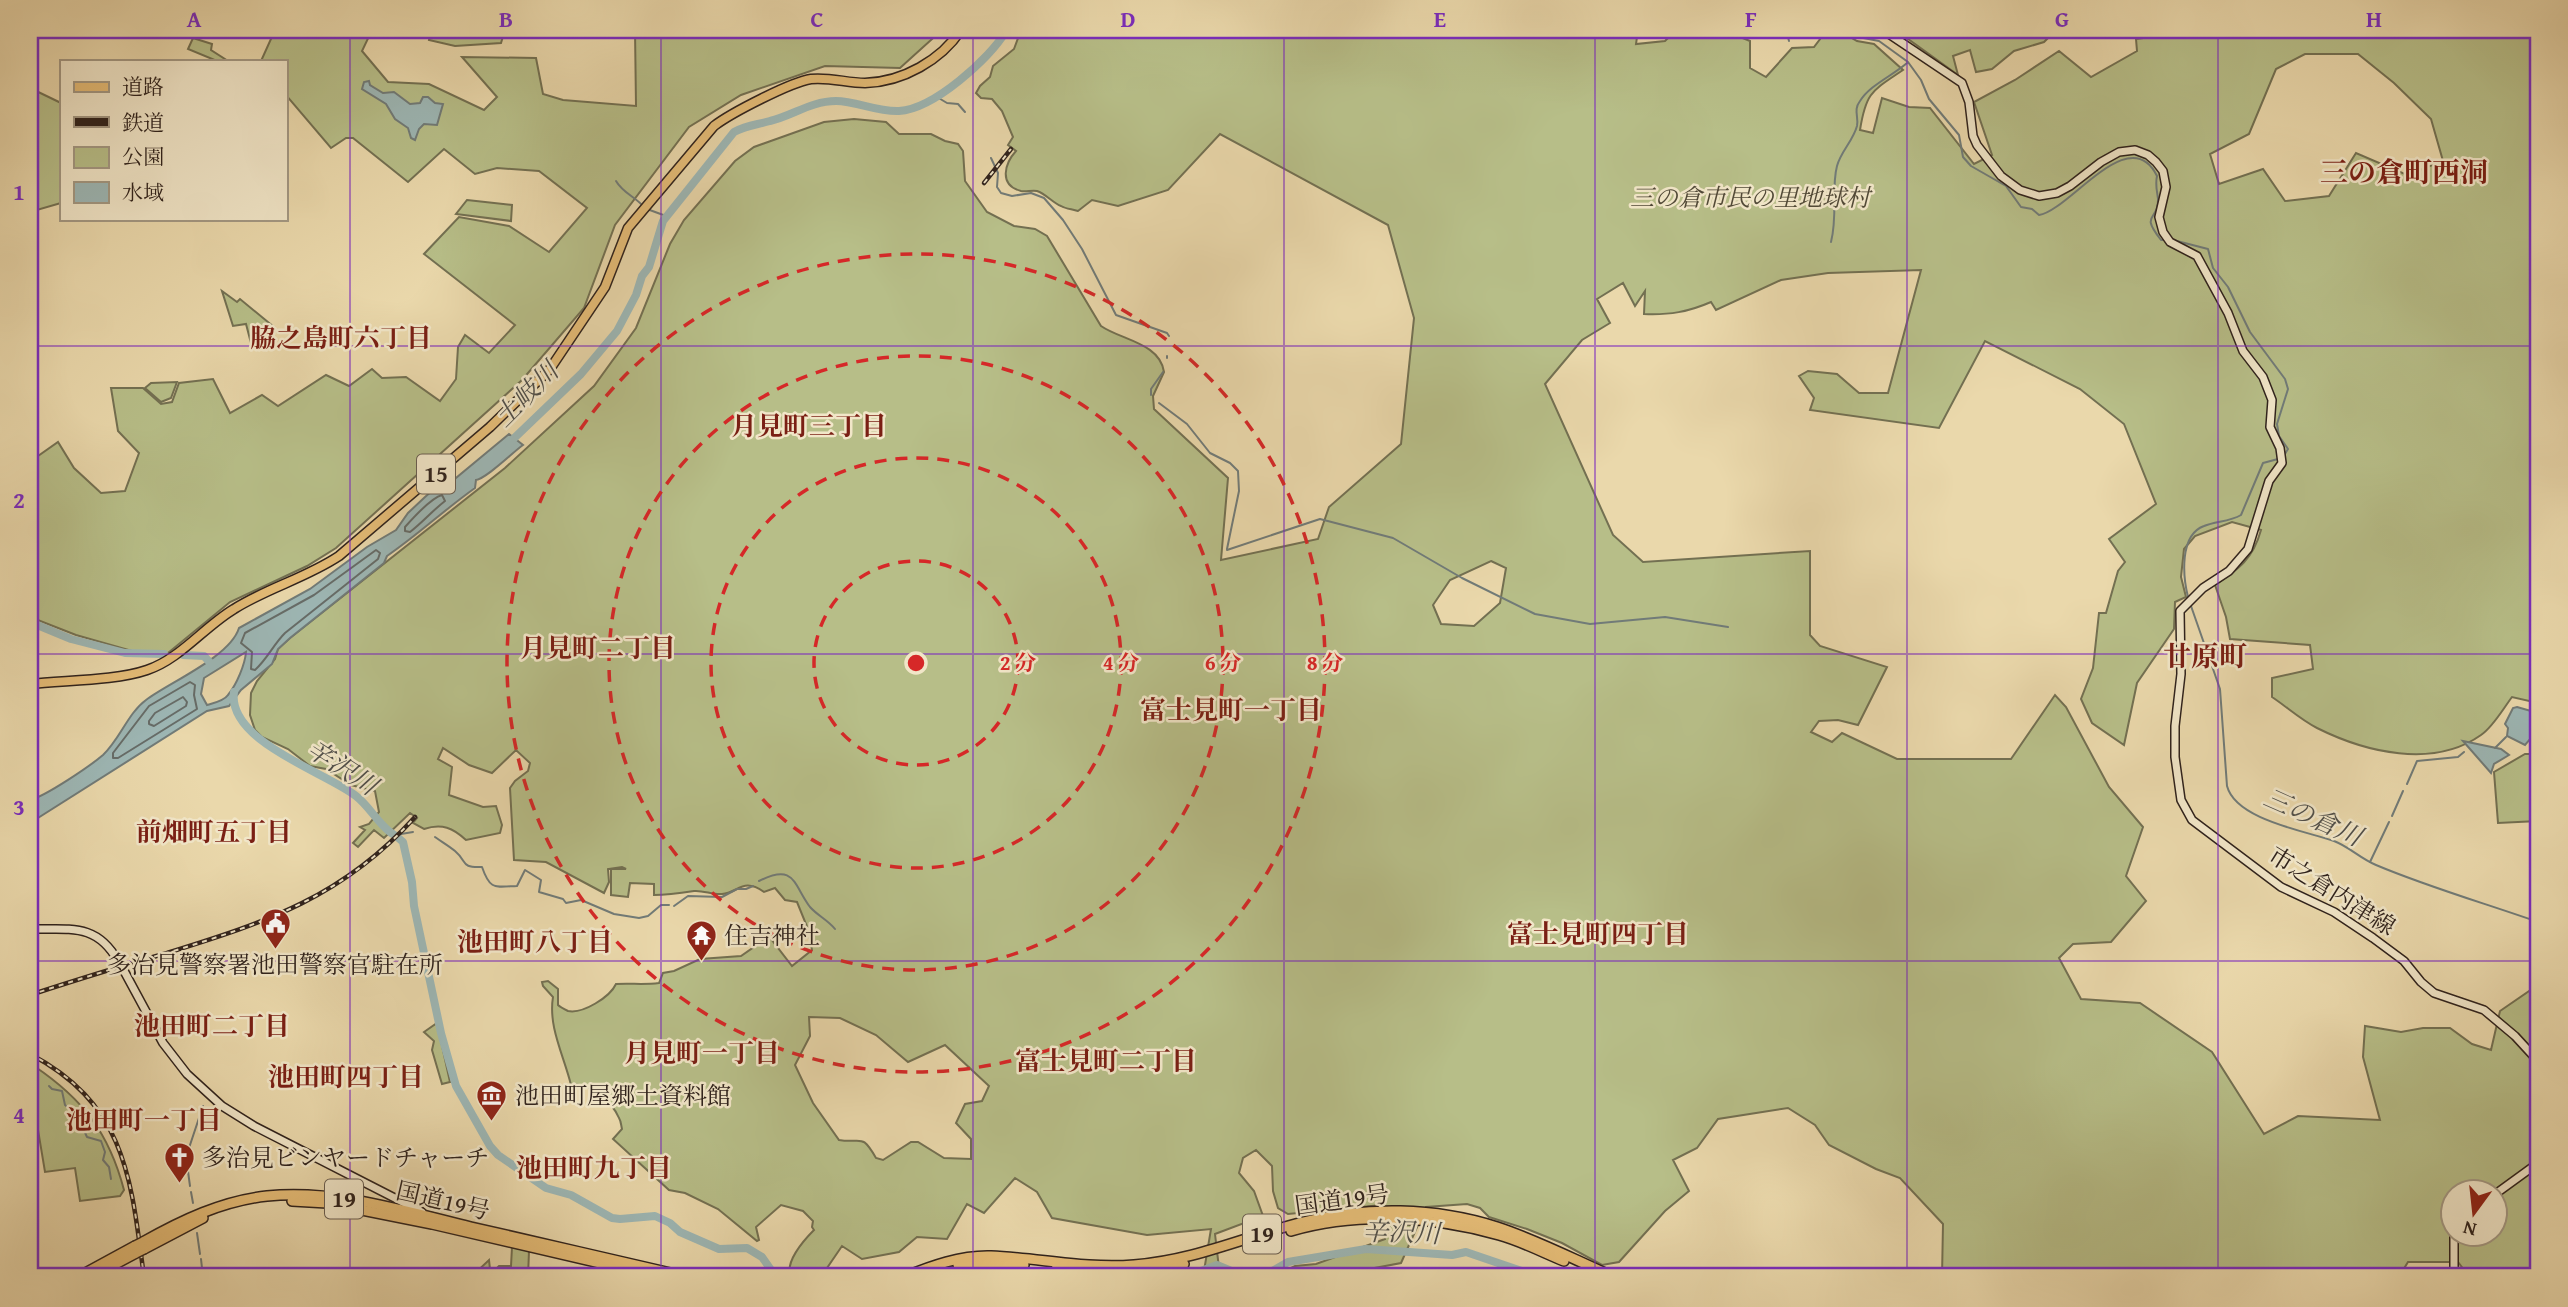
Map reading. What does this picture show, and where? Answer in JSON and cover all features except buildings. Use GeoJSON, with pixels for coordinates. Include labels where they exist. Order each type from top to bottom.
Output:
{"type":"FeatureCollection","features":[{"type":"Feature","properties":{"kind":"highway","name":"国道19号"},"geometry":{"type":"LineString","coordinates":[[91,1277],[181,1221],[214,1208],[275,1196],[309,1195],[339,1198],[434,1218],[688,1277]]}},
{"type":"Feature","properties":{"kind":"highway","name":"国道19号"},"geometry":{"type":"LineString","coordinates":[[78,1277],[227,1210],[272,1202],[313,1201],[432,1224],[660,1277]]}},
{"type":"Feature","properties":{"kind":"highway","name":"国道19号"},"geometry":{"type":"LineString","coordinates":[[904,1277],[930,1266],[958,1259],[989,1256],[1102,1266],[1174,1261],[1326,1217],[1392,1211],[1440,1214],[1497,1227],[1614,1277]]}},
{"type":"Feature","properties":{"kind":"highway","name":"国道19号"},"geometry":{"type":"LineString","coordinates":[[919,1277],[962,1264],[993,1263],[1102,1273],[1154,1270],[1199,1261],[1297,1229],[1346,1221],[1385,1220],[1467,1227],[1500,1235],[1601,1277]]}},
{"type":"Feature","properties":{"kind":"main road","name":"15"},"geometry":{"type":"LineString","coordinates":[[30,684],[149,670],[232,610],[317,570],[339,556],[461,452],[550,369],[605,287],[628,229],[714,126],[733,114],[811,79],[866,83],[887,80],[909,72],[945,51],[961,30]]}},
{"type":"Feature","properties":{"kind":"main road","name":"市之倉内津線"},"geometry":{"type":"LineString","coordinates":[[1883,30],[1962,83],[1969,102],[1973,136],[1977,145],[2001,176],[2021,190],[2039,196],[2057,193],[2119,152],[2135,150],[2148,155],[2156,162],[2163,171],[2166,187],[2159,217],[2163,232],[2170,242],[2197,256],[2217,290],[2243,351],[2263,377],[2272,400],[2270,427],[2282,462],[2269,481],[2248,549],[2229,571],[2180,611],[2181,674],[2174,741],[2181,800],[2192,820],[2281,887],[2334,912],[2373,937],[2404,961],[2434,993],[2484,1010],[2515,1036],[2538,1061]]}},
{"type":"Feature","properties":{"kind":"main road"},"geometry":{"type":"LineString","coordinates":[[30,929],[81,930],[106,942],[163,1044],[187,1074],[222,1106],[271,1135],[434,1218]]}},
{"type":"Feature","properties":{"kind":"main road"},"geometry":{"type":"LineString","coordinates":[[2508,1185],[2538,1163]]}},
{"type":"Feature","properties":{"kind":"main road"},"geometry":{"type":"LineString","coordinates":[[2454,1248],[2454,1268],[2461,1277]]}},
{"type":"Feature","properties":{"kind":"green space"},"geometry":{"type":"Polygon","coordinates":[[[275,30],[372,30],[362,51],[388,82],[429,84],[484,110],[497,97],[462,57],[536,58],[543,94],[563,100],[636,106],[635,30],[942,30],[900,68],[825,66],[741,95],[689,127],[615,225],[584,308],[522,380],[336,548],[307,566],[230,602],[168,653],[139,653],[76,635],[30,617],[30,449],[38,456],[58,442],[74,468],[101,493],[125,491],[139,453],[118,431],[111,388],[143,388],[161,404],[172,402],[179,383],[213,379],[230,413],[262,395],[278,406],[326,375],[349,386],[372,369],[382,378],[406,377],[440,401],[456,379],[458,347],[465,335],[489,353],[515,325],[424,254],[459,217],[509,226],[549,252],[587,208],[539,171],[497,168],[475,174],[444,149],[408,182],[353,138],[346,138],[331,148],[287,96],[287,60],[261,60],[275,30]]]}},
{"type":"Feature","properties":{"kind":"green space"},"geometry":{"type":"Polygon","coordinates":[[[431,30],[491,30],[504,33],[501,43],[455,46],[429,40],[431,30]]]}},
{"type":"Feature","properties":{"kind":"green space","name":"三の倉市民の里地球村"},"geometry":{"type":"Polygon","coordinates":[[[1021,30],[1638,30],[1636,44],[1665,41],[1676,30],[1723,30],[1750,41],[1750,68],[1766,77],[1792,48],[1814,47],[1827,30],[1838,30],[1857,41],[1874,44],[1903,70],[1872,94],[1865,108],[1860,130],[1873,133],[1882,98],[1909,107],[1930,108],[1974,164],[1992,155],[1974,102],[2015,80],[2059,51],[2091,77],[2137,51],[2136,39],[2204,30],[2538,30],[2538,703],[2512,697],[2485,732],[2462,745],[2442,752],[2421,754],[2377,750],[2317,728],[2272,697],[2272,678],[2313,669],[2310,645],[2230,639],[2215,585],[2244,562],[2254,549],[2261,530],[2232,522],[2195,536],[2184,549],[2181,577],[2186,597],[2175,602],[2174,629],[2137,683],[2124,745],[2092,723],[2081,699],[2093,668],[2099,613],[2106,613],[2118,571],[2125,562],[2109,539],[2156,504],[2124,424],[2080,389],[1985,341],[1939,428],[1810,410],[1814,398],[1799,376],[1808,371],[1837,374],[1859,393],[1888,393],[1921,270],[1828,273],[1781,280],[1716,310],[1711,302],[1679,312],[1662,314],[1644,314],[1645,291],[1635,306],[1623,283],[1597,299],[1610,323],[1582,340],[1545,384],[1613,535],[1643,562],[1810,551],[1810,635],[1820,646],[1887,667],[1858,725],[1838,720],[1819,721],[1811,732],[1832,742],[1842,733],[1897,759],[2011,759],[2055,695],[2066,707],[2109,787],[2143,827],[2126,876],[2146,901],[2111,942],[2073,944],[2059,958],[2081,999],[2140,1003],[2212,1052],[2264,1134],[2298,1116],[2380,1120],[2363,1057],[2365,1026],[2401,1032],[2423,1028],[2450,1028],[2472,1044],[2491,1050],[2500,1011],[2538,985],[2538,1277],[2465,1277],[2467,1274],[2458,1262],[2408,1262],[2400,1275],[2402,1277],[1942,1277],[1943,1224],[1900,1178],[1829,1145],[1815,1125],[1788,1108],[1718,1119],[1697,1148],[1673,1160],[1689,1191],[1665,1211],[1619,1262],[1602,1265],[1562,1243],[1489,1217],[1480,1208],[1467,1204],[1426,1207],[1401,1263],[1364,1270],[1357,1277],[1272,1277],[1295,1266],[1316,1264],[1385,1239],[1381,1205],[1288,1214],[1278,1208],[1273,1191],[1272,1166],[1256,1150],[1243,1158],[1239,1173],[1254,1191],[1263,1216],[1215,1234],[1219,1268],[1237,1277],[1203,1277],[1211,1229],[1147,1235],[1052,1218],[1037,1192],[1015,1178],[984,1213],[967,1204],[947,1239],[917,1237],[899,1252],[862,1259],[842,1246],[823,1277],[791,1277],[792,1259],[814,1230],[813,1221],[803,1211],[781,1205],[756,1227],[757,1241],[718,1209],[685,1193],[669,1190],[613,1139],[622,1129],[620,1119],[611,1106],[599,1094],[585,1086],[571,1085],[555,1030],[553,997],[542,982],[548,981],[558,989],[558,1005],[568,1011],[574,1011],[595,1004],[616,984],[659,983],[663,973],[700,959],[741,956],[767,938],[771,939],[792,966],[812,950],[808,929],[797,902],[785,900],[775,888],[764,892],[751,886],[722,894],[697,891],[654,895],[654,884],[630,883],[628,897],[611,895],[611,869],[626,869],[622,867],[608,869],[609,882],[604,893],[546,862],[514,860],[510,788],[528,771],[530,763],[516,750],[492,773],[469,765],[443,748],[438,759],[452,767],[449,795],[483,807],[496,806],[502,825],[500,833],[466,840],[447,828],[436,826],[424,829],[413,823],[417,818],[410,813],[384,838],[374,830],[358,847],[353,843],[365,830],[360,827],[369,824],[379,812],[375,791],[351,785],[326,769],[310,766],[288,749],[262,737],[255,730],[250,715],[251,693],[275,659],[278,649],[290,638],[505,468],[594,386],[636,328],[670,244],[684,220],[735,161],[754,147],[824,122],[854,119],[886,122],[899,134],[931,134],[958,144],[963,151],[965,181],[987,212],[1014,226],[1035,229],[1047,236],[1101,326],[1148,348],[1155,355],[1164,372],[1153,396],[1154,409],[1228,478],[1221,560],[1318,539],[1329,507],[1401,444],[1414,318],[1388,225],[1220,134],[1168,190],[1118,206],[1092,200],[1078,211],[1058,205],[1037,191],[1014,188],[1006,179],[1009,161],[1016,151],[1008,145],[1013,137],[1002,111],[992,99],[981,98],[976,93],[990,77],[993,66],[1014,49],[1021,30]],[[2305,54],[2276,69],[2249,134],[2210,154],[2219,184],[2263,169],[2285,201],[2329,196],[2356,153],[2407,175],[2443,161],[2431,119],[2394,83],[2358,54],[2305,54]],[[1491,561],[1450,580],[1433,605],[1441,624],[1474,626],[1500,603],[1506,568],[1491,561]],[[809,1017],[810,1036],[795,1065],[813,1103],[839,1140],[864,1142],[876,1158],[883,1160],[911,1142],[918,1142],[944,1158],[971,1159],[971,1139],[956,1123],[965,1104],[982,1101],[989,1086],[945,1045],[908,1062],[876,1035],[840,1018],[809,1017]]]}},
{"type":"Feature","properties":{"kind":"green space"},"geometry":{"type":"Polygon","coordinates":[[[1912,30],[2056,30],[2044,42],[2014,51],[1992,69],[1976,72],[1970,50],[1953,56],[1958,75],[1904,36],[1912,30]]]}},
{"type":"Feature","properties":{"kind":"green space"},"geometry":{"type":"Polygon","coordinates":[[[193,38],[212,44],[211,50],[226,60],[215,60],[188,49],[193,38]]]}},
{"type":"Feature","properties":{"kind":"green space"},"geometry":{"type":"Polygon","coordinates":[[[30,88],[60,103],[60,203],[30,212],[30,88]]]}},
{"type":"Feature","properties":{"kind":"green space"},"geometry":{"type":"Polygon","coordinates":[[[467,200],[512,205],[511,221],[456,214],[467,200]]]}},
{"type":"Feature","properties":{"kind":"green space"},"geometry":{"type":"Polygon","coordinates":[[[222,291],[237,302],[240,299],[274,327],[252,347],[246,324],[233,326],[222,291]]]}},
{"type":"Feature","properties":{"kind":"green space"},"geometry":{"type":"Polygon","coordinates":[[[177,382],[171,398],[161,402],[145,388],[151,383],[177,382]]]}},
{"type":"Feature","properties":{"kind":"green space"},"geometry":{"type":"Polygon","coordinates":[[[2525,754],[2538,754],[2538,821],[2498,823],[2494,772],[2525,754]]]}},
{"type":"Feature","properties":{"kind":"green space"},"geometry":{"type":"Polygon","coordinates":[[[437,1023],[450,1082],[442,1084],[432,1050],[434,1041],[424,1032],[437,1023]]]}},
{"type":"Feature","properties":{"kind":"green space"},"geometry":{"type":"Polygon","coordinates":[[[34,1066],[67,1091],[102,1134],[124,1190],[120,1196],[80,1201],[75,1168],[45,1172],[30,1082],[30,1068],[34,1066]]]}},
{"type":"Feature","properties":{"kind":"green space"},"geometry":{"type":"Polygon","coordinates":[[[512,1247],[529,1251],[528,1277],[471,1277],[489,1260],[490,1269],[494,1271],[499,1266],[511,1266],[512,1247]]]}},
{"type":"Feature","properties":{"kind":"water"},"geometry":{"type":"Polygon","coordinates":[[[369,81],[370,85],[383,93],[394,92],[410,104],[420,103],[423,97],[428,97],[435,103],[443,104],[437,125],[424,124],[415,140],[411,138],[408,128],[395,119],[386,104],[362,89],[364,82],[369,81]]]}},
{"type":"Feature","properties":{"kind":"water"},"geometry":{"type":"Polygon","coordinates":[[[509,434],[523,445],[493,470],[476,480],[475,488],[387,556],[384,563],[290,638],[278,649],[272,664],[241,690],[229,706],[207,711],[30,823],[30,800],[57,787],[103,755],[146,700],[212,659],[233,639],[239,628],[310,589],[367,547],[396,530],[408,513],[425,497],[433,490],[445,487],[509,434]],[[246,652],[204,678],[201,694],[207,705],[228,695],[237,680],[246,652]]]}},
{"type":"Feature","properties":{"kind":"water"},"geometry":{"type":"Polygon","coordinates":[[[2513,708],[2538,713],[2538,736],[2525,745],[2507,736],[2508,728],[2505,724],[2513,708]]]}},
{"type":"Feature","properties":{"kind":"water"},"geometry":{"type":"Polygon","coordinates":[[[2463,741],[2501,749],[2509,755],[2494,764],[2491,773],[2463,741]]]}},
{"type":"Feature","properties":{"kind":"waterway","name":"土岐川"},"geometry":{"type":"LineString","coordinates":[[509,443],[581,374],[617,331],[636,295],[642,276],[649,267],[663,221],[734,132],[827,102],[844,101],[891,111],[913,108],[928,102],[959,81],[987,55],[1007,30]]}},
{"type":"Feature","properties":{"kind":"waterway"},"geometry":{"type":"LineString","coordinates":[[1786,30],[1789,41]]}},
{"type":"Feature","properties":{"kind":"waterway","name":"三の倉川"},"geometry":{"type":"LineString","coordinates":[[1845,30],[1858,37],[1879,41],[1908,62],[1921,80],[1929,99],[1959,135],[1963,157],[1971,166],[2006,186],[2021,207],[2032,209],[2039,215],[2052,210],[2116,163],[2131,158],[2145,161],[2157,176],[2158,206],[2151,225],[2163,240]]}},
{"type":"Feature","properties":{"kind":"waterway"},"geometry":{"type":"LineString","coordinates":[[1831,242],[1835,174],[1857,126],[1858,104],[1869,90],[1907,63]]}},
{"type":"Feature","properties":{"kind":"waterway"},"geometry":{"type":"LineString","coordinates":[[937,97],[947,103],[958,104],[965,112]]}},
{"type":"Feature","properties":{"kind":"waterway"},"geometry":{"type":"LineString","coordinates":[[991,158],[998,173],[997,187],[1001,193],[1012,196],[1031,193],[1044,198],[1063,220],[1082,249],[1116,315],[1169,336]]}},
{"type":"Feature","properties":{"kind":"waterway"},"geometry":{"type":"LineString","coordinates":[[616,181],[643,206]]}},
{"type":"Feature","properties":{"kind":"waterway"},"geometry":{"type":"LineString","coordinates":[[647,209],[666,216]]}},
{"type":"Feature","properties":{"kind":"waterway","name":"三の倉川"},"geometry":{"type":"LineString","coordinates":[[2173,240],[2208,249],[2213,268],[2228,287],[2250,332],[2285,379],[2288,389],[2277,424],[2279,436],[2288,449],[2283,457]]}},
{"type":"Feature","properties":{"kind":"waterway"},"geometry":{"type":"LineString","coordinates":[[1151,395],[1151,389],[1163,372]]}},
{"type":"Feature","properties":{"kind":"waterway"},"geometry":{"type":"LineString","coordinates":[[1159,403],[1187,424],[1210,453],[1230,463],[1238,471],[1239,491],[1227,549]]}},
{"type":"Feature","properties":{"kind":"waterway","name":"三の倉川"},"geometry":{"type":"LineString","coordinates":[[2188,597],[2184,568],[2190,538],[2204,526],[2241,515],[2263,463],[2278,459]]}},
{"type":"Feature","properties":{"kind":"waterway"},"geometry":{"type":"LineString","coordinates":[[1227,550],[1320,519],[1393,538],[1462,578],[1535,614],[1590,624],[1665,617],[1728,627]]}},
{"type":"Feature","properties":{"kind":"waterway","name":"三の倉川"},"geometry":{"type":"LineString","coordinates":[[2191,606],[2220,689],[2227,786],[2233,798],[2257,816],[2339,843],[2370,862],[2396,873],[2538,922]]}},
{"type":"Feature","properties":{"kind":"waterway"},"geometry":{"type":"LineString","coordinates":[[30,622],[71,639],[125,653],[164,654]]}},
{"type":"Feature","properties":{"kind":"waterway"},"geometry":{"type":"LineString","coordinates":[[183,655],[204,656],[213,666]]}},
{"type":"Feature","properties":{"kind":"waterway","name":"辛沢川"},"geometry":{"type":"LineString","coordinates":[[234,692],[236,710],[246,726],[261,740],[356,796],[385,828],[403,842],[441,1033],[456,1086],[490,1146],[498,1155],[546,1188],[571,1195],[612,1218],[655,1216],[670,1223],[680,1232],[719,1249],[747,1248],[762,1257],[776,1277]]}},
{"type":"Feature","properties":{"kind":"waterway"},"geometry":{"type":"LineString","coordinates":[[2495,748],[2506,737]]}},
{"type":"Feature","properties":{"kind":"waterway"},"geometry":{"type":"LineString","coordinates":[[2407,784],[2417,761],[2458,757],[2464,752]]}},
{"type":"Feature","properties":{"kind":"waterway"},"geometry":{"type":"LineString","coordinates":[[2392,816],[2403,791]]}},
{"type":"Feature","properties":{"kind":"waterway"},"geometry":{"type":"LineString","coordinates":[[2370,862],[2389,822]]}},
{"type":"Feature","properties":{"kind":"waterway"},"geometry":{"type":"LineString","coordinates":[[395,835],[413,832]]}},
{"type":"Feature","properties":{"kind":"waterway"},"geometry":{"type":"LineString","coordinates":[[435,837],[455,851],[467,865],[482,867],[494,886],[517,886],[525,870],[541,880],[539,892],[563,899],[566,903],[581,900],[614,914],[639,918],[648,916],[661,905],[669,905]]}},
{"type":"Feature","properties":{"kind":"waterway"},"geometry":{"type":"LineString","coordinates":[[759,881],[771,876],[786,875],[796,884],[810,907],[835,929]]}},
{"type":"Feature","properties":{"kind":"waterway"},"geometry":{"type":"LineString","coordinates":[[674,906],[688,896],[722,897],[737,889],[753,886]]}},
{"type":"Feature","properties":{"kind":"waterway"},"geometry":{"type":"LineString","coordinates":[[49,1086],[62,1091],[65,1105],[77,1115],[87,1137],[101,1141],[105,1152],[103,1160],[109,1167],[111,1179]]}},
{"type":"Feature","properties":{"kind":"waterway"},"geometry":{"type":"LineString","coordinates":[[190,1186],[186,1157],[203,1106]]}},
{"type":"Feature","properties":{"kind":"waterway"},"geometry":{"type":"LineString","coordinates":[[191,1192],[193,1203]]}},
{"type":"Feature","properties":{"kind":"waterway"},"geometry":{"type":"LineString","coordinates":[[197,1233],[200,1254]]}},
{"type":"Feature","properties":{"kind":"waterway","name":"辛沢川"},"geometry":{"type":"LineString","coordinates":[[1262,1277],[1288,1262],[1366,1249],[1452,1255],[1466,1252],[1539,1277]]}},
{"type":"Feature","properties":{"kind":"waterway"},"geometry":{"type":"LineString","coordinates":[[201,1259],[203,1277]]}},
{"type":"Feature","properties":{"kind":"waterway","name":"辛沢川"},"geometry":{"type":"LineString","coordinates":[[1200,1277],[1201,1271],[1217,1265],[1246,1277]]}},
{"type":"Feature","properties":{"kind":"railway"},"geometry":{"type":"LineString","coordinates":[[984,183],[1011,149]]}},
{"type":"Feature","properties":{"kind":"railway"},"geometry":{"type":"LineString","coordinates":[[30,995],[203,942],[302,903],[360,868],[388,845],[415,817]]}},
{"type":"Feature","properties":{"kind":"railway"},"geometry":{"type":"LineString","coordinates":[[30,1054],[62,1074],[87,1097],[105,1121],[119,1148],[128,1177],[144,1277]]}},
{"type":"Feature","properties":{"kind":"place","name":"多治見警察署池田警察官駐在所"},"geometry":{"type":"Point","coordinates":[275,950]}},
{"type":"Feature","properties":{"kind":"place","name":"住吉神社"},"geometry":{"type":"Point","coordinates":[701,963]}},
{"type":"Feature","properties":{"kind":"place","name":"池田町屋郷土資料館"},"geometry":{"type":"Point","coordinates":[492,1123]}},
{"type":"Feature","properties":{"kind":"place","name":"多治見ビンヤードチャーチ"},"geometry":{"type":"Point","coordinates":[179,1185]}},
{"type":"Feature","properties":{"kind":"district","name":"三の倉町西洞"},"geometry":{"type":"Point","coordinates":[2404,172]}},
{"type":"Feature","properties":{"kind":"district","name":"脇之島町六丁目"},"geometry":{"type":"Point","coordinates":[341,338]}},
{"type":"Feature","properties":{"kind":"district","name":"月見町三丁目"},"geometry":{"type":"Point","coordinates":[809,426]}},
{"type":"Feature","properties":{"kind":"district","name":"月見町二丁目"},"geometry":{"type":"Point","coordinates":[598,648]}},
{"type":"Feature","properties":{"kind":"district","name":"廿原町"},"geometry":{"type":"Point","coordinates":[2205,656]}},
{"type":"Feature","properties":{"kind":"district","name":"富士見町一丁目"},"geometry":{"type":"Point","coordinates":[1231,710]}},
{"type":"Feature","properties":{"kind":"district","name":"前畑町五丁目"},"geometry":{"type":"Point","coordinates":[214,832]}},
{"type":"Feature","properties":{"kind":"district","name":"富士見町四丁目"},"geometry":{"type":"Point","coordinates":[1598,934]}},
{"type":"Feature","properties":{"kind":"district","name":"池田町八丁目"},"geometry":{"type":"Point","coordinates":[535,942]}},
{"type":"Feature","properties":{"kind":"district","name":"池田町二丁目"},"geometry":{"type":"Point","coordinates":[212,1026]}},
{"type":"Feature","properties":{"kind":"district","name":"月見町一丁目"},"geometry":{"type":"Point","coordinates":[702,1053]}},
{"type":"Feature","properties":{"kind":"district","name":"富士見町二丁目"},"geometry":{"type":"Point","coordinates":[1106,1061]}},
{"type":"Feature","properties":{"kind":"district","name":"池田町四丁目"},"geometry":{"type":"Point","coordinates":[346,1077]}},
{"type":"Feature","properties":{"kind":"district","name":"池田町一丁目"},"geometry":{"type":"Point","coordinates":[144,1120]}},
{"type":"Feature","properties":{"kind":"district","name":"池田町九丁目"},"geometry":{"type":"Point","coordinates":[594,1168]}}]}
